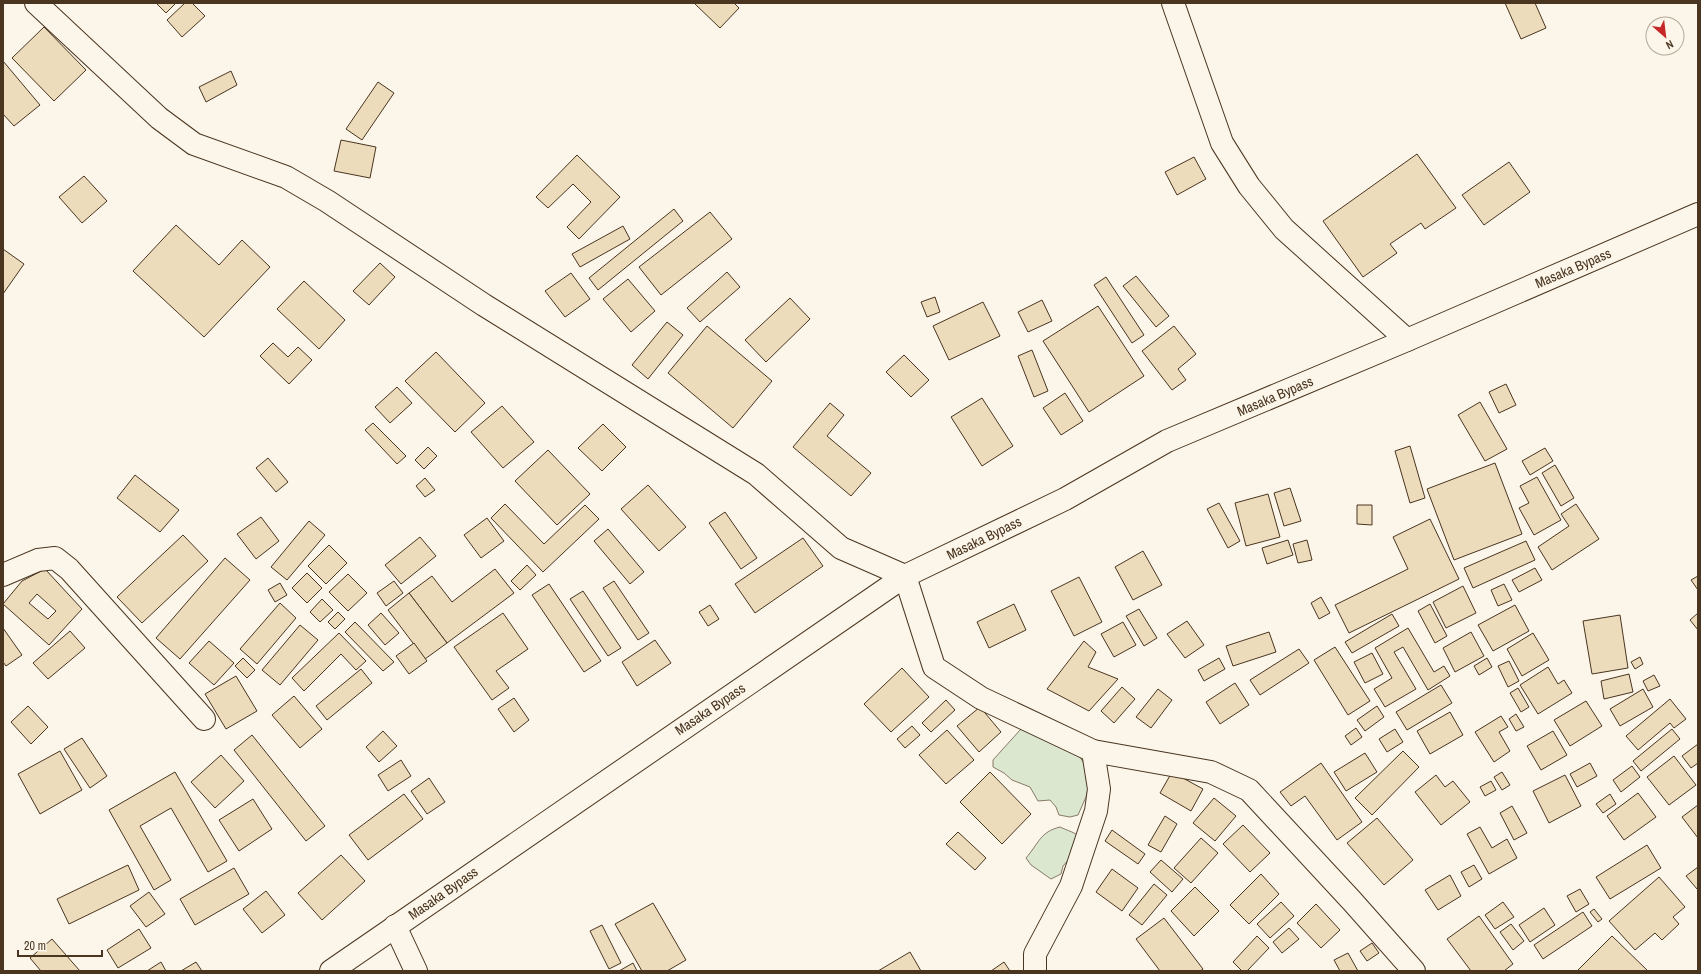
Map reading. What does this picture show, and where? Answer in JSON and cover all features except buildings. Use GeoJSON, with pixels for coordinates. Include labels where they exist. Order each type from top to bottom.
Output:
{"type":"FeatureCollection","features":[{"type":"Feature","properties":{"kind":"main road"},"geometry":{"type":"LineString","coordinates":[[36,3],[159,118],[194,144],[286,177],[327,201],[484,305],[756,474],[841,548],[905,576],[934,667],[981,698],[1093,751],[1211,772],[1249,790],[1352,901],[1414,971]]}},
{"type":"Feature","properties":{"kind":"main road"},"geometry":{"type":"LineString","coordinates":[[1173,3],[1222,143],[1249,186],[1284,229],[1407,340]]}},
{"type":"Feature","properties":{"kind":"main road","name":"Masaka Bypass"},"geometry":{"type":"LineString","coordinates":[[331,971],[905,576],[1065,499],[1167,441],[1407,340],[1698,214]]}},
{"type":"Feature","properties":{"kind":"main road"},"geometry":{"type":"LineString","coordinates":[[3,575],[38,560],[55,558],[69,569],[204,719]]}},
{"type":"Feature","properties":{"kind":"main road"},"geometry":{"type":"LineString","coordinates":[[1035,971],[1035,954],[1071,886],[1096,811],[1099,789],[1093,751]]}},
{"type":"Feature","properties":{"kind":"main road"},"geometry":{"type":"LineString","coordinates":[[395,926],[416,971]]}},
{"type":"Feature","properties":{"kind":"green space"},"geometry":{"type":"Polygon","coordinates":[[[1021,729],[1080,757],[1086,767],[1090,781],[1086,797],[1078,815],[1070,817],[1059,815],[1056,807],[1050,800],[1038,801],[1030,787],[1012,780],[1004,773],[993,767],[993,760],[1021,729]]]}},
{"type":"Feature","properties":{"kind":"green space"},"geometry":{"type":"Polygon","coordinates":[[[1060,827],[1081,838],[1072,856],[1063,866],[1061,874],[1051,879],[1031,865],[1026,858],[1044,835],[1053,829],[1060,827]]]}}]}
